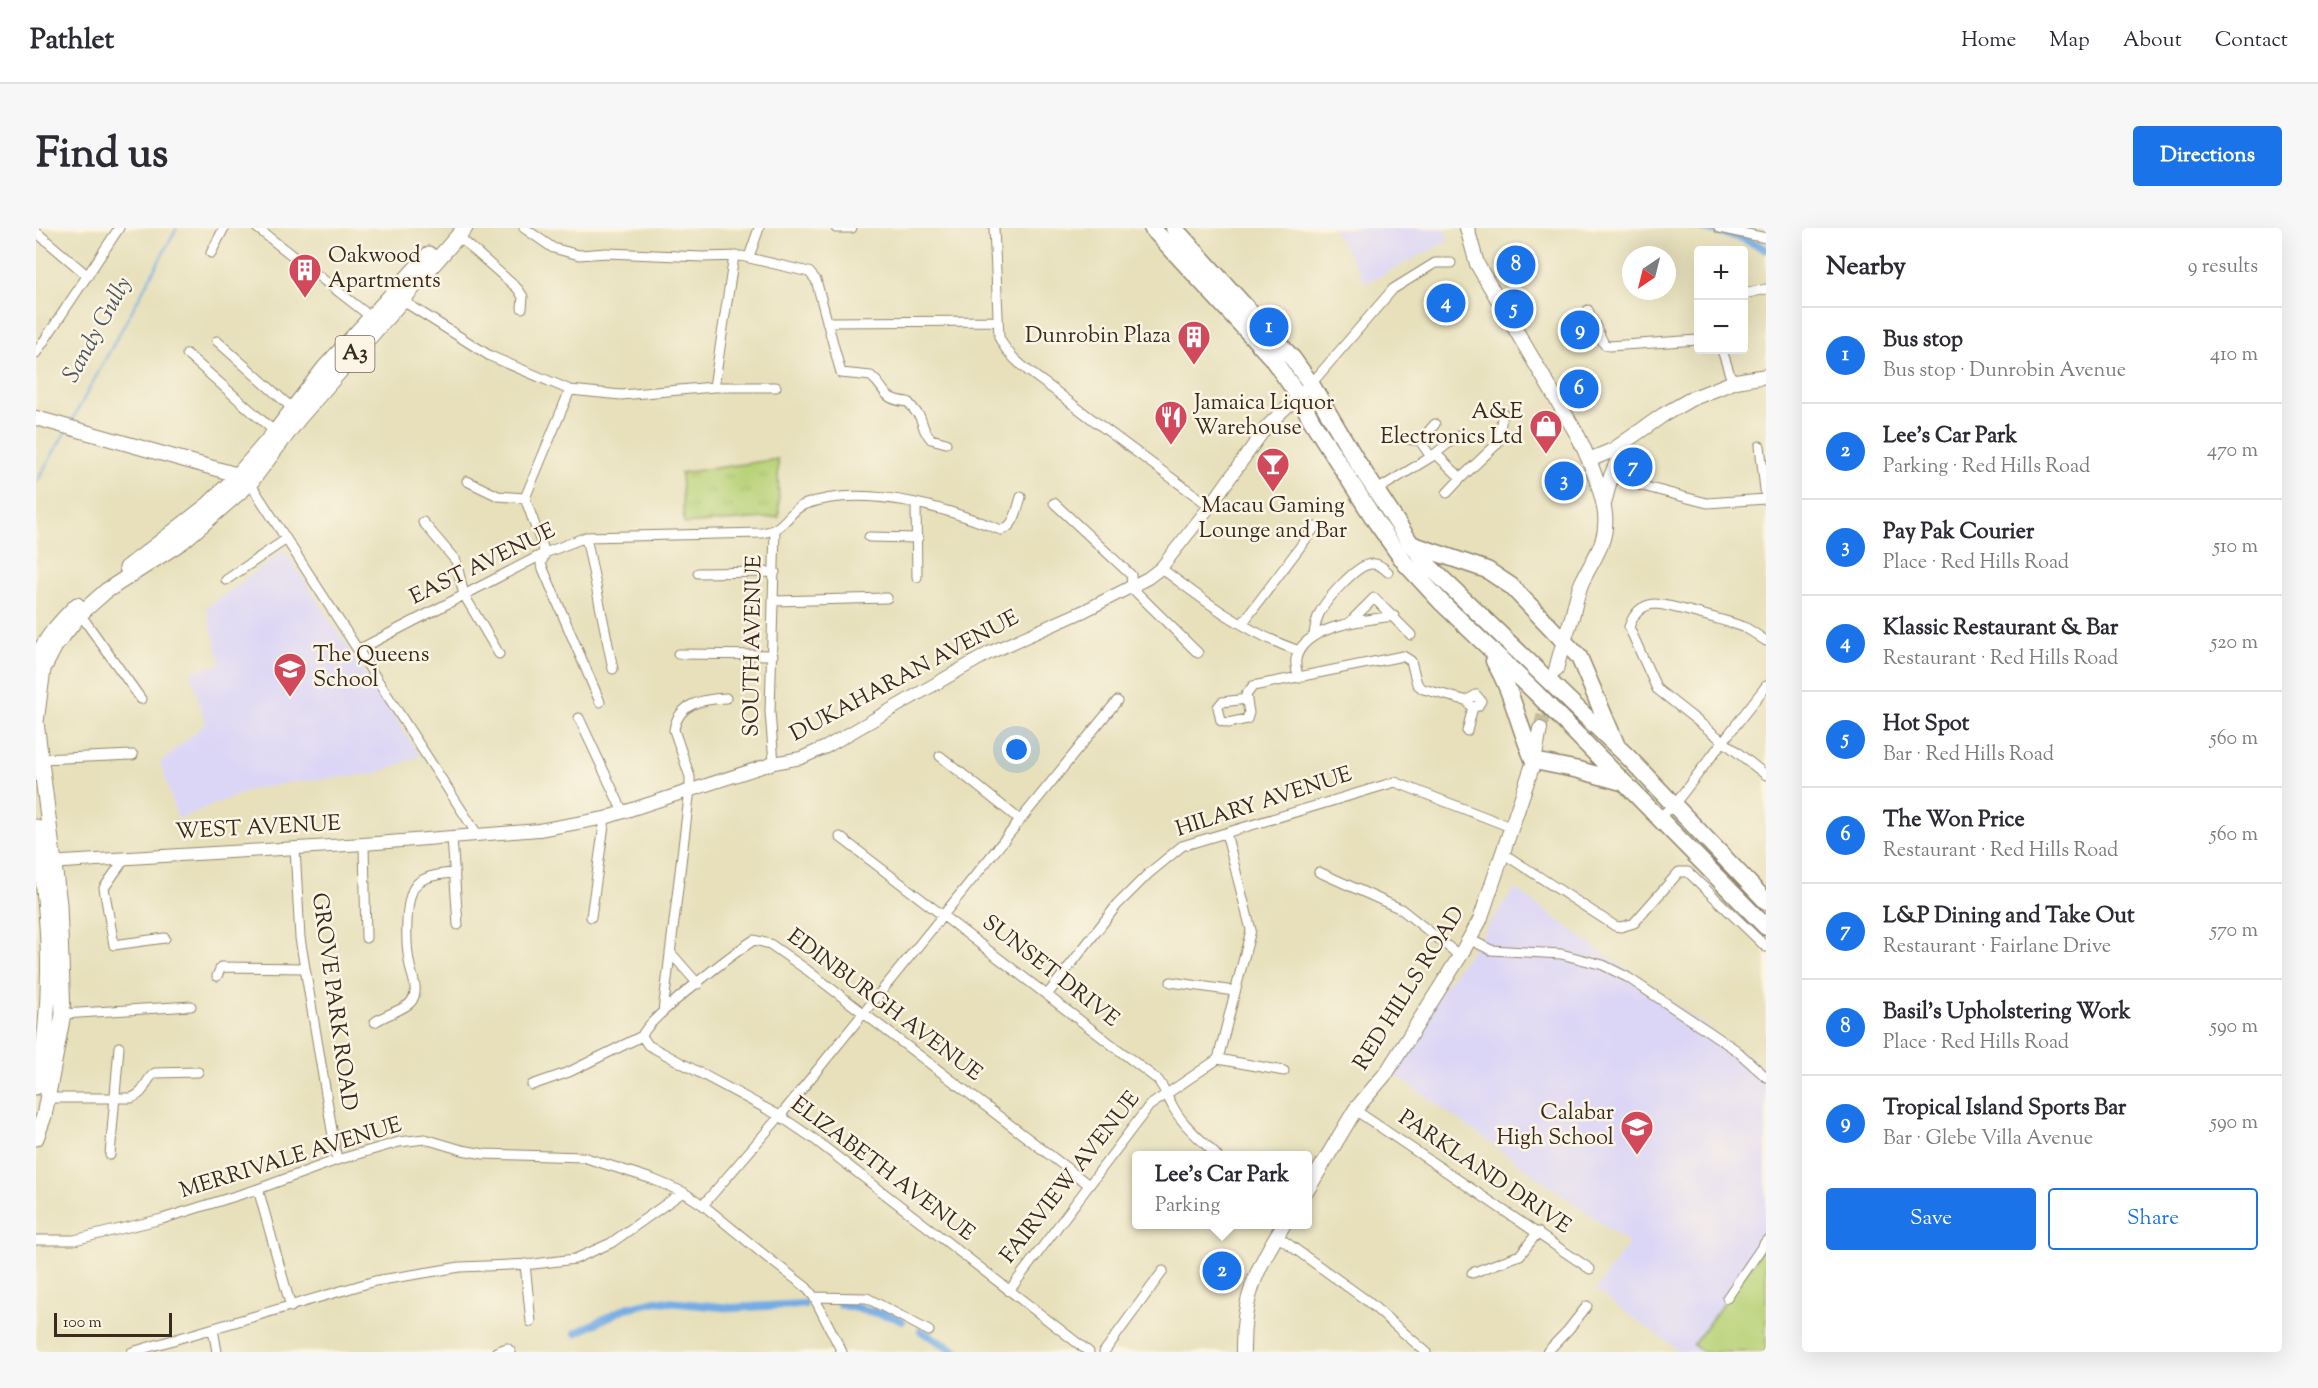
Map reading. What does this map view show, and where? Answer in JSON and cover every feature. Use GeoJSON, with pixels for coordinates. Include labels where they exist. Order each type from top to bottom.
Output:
{"type":"FeatureCollection","features":[{"type":"Feature","properties":{"kind":"highway"},"geometry":{"type":"LineString","coordinates":[[1152,228],[1271,357],[1298,395],[1312,422],[1376,522],[1406,563],[1442,603],[1535,692],[1766,927]]}},
{"type":"Feature","properties":{"kind":"highway"},"geometry":{"type":"LineString","coordinates":[[1174,228],[1293,359],[1311,384],[1358,463],[1411,544],[1427,564],[1550,673],[1617,748],[1766,901]]}},
{"type":"Feature","properties":{"kind":"highway"},"geometry":{"type":"LineString","coordinates":[[1411,544],[1487,570],[1511,586],[1579,657],[1601,705],[1617,748]]}},
{"type":"Feature","properties":{"kind":"highway"},"geometry":{"type":"LineString","coordinates":[[1478,638],[1505,679],[1523,736],[1534,761],[1624,783]]}},
{"type":"Feature","properties":{"kind":"main road"},"geometry":{"type":"LineString","coordinates":[[1467,228],[1477,264],[1578,436],[1595,458],[1609,468],[1611,476]]}},
{"type":"Feature","properties":{"kind":"main road","name":"A3"},"geometry":{"type":"LineString","coordinates":[[36,660],[61,620],[90,592],[131,565],[244,479],[275,432],[325,367],[371,317],[458,231]]}},
{"type":"Feature","properties":{"kind":"main road","name":"A3"},"geometry":{"type":"LineString","coordinates":[[42,1092],[40,1068],[50,958],[41,759],[36,722],[43,669],[55,646],[80,614],[106,591],[183,541],[244,479],[403,301],[458,231]]}},
{"type":"Feature","properties":{"kind":"main road"},"geometry":{"type":"LineString","coordinates":[[1595,458],[1691,399],[1736,381],[1766,376]]}},
{"type":"Feature","properties":{"kind":"main road"},"geometry":{"type":"LineString","coordinates":[[36,418],[244,479]]}},
{"type":"Feature","properties":{"kind":"main road"},"geometry":{"type":"LineString","coordinates":[[1604,506],[1611,476],[1626,441]]}},
{"type":"Feature","properties":{"kind":"main road"},"geometry":{"type":"LineString","coordinates":[[1550,673],[1582,582],[1601,546],[1605,526],[1604,506],[1596,482],[1595,458]]}},
{"type":"Feature","properties":{"kind":"main road"},"geometry":{"type":"LineString","coordinates":[[1596,482],[1611,476]]}},
{"type":"Feature","properties":{"kind":"main road","name":"RED HILLS ROAD"},"geometry":{"type":"LineString","coordinates":[[1312,1182],[1355,1110],[1387,1072],[1480,920],[1513,828],[1534,761],[1540,729]]}},
{"type":"Feature","properties":{"kind":"main road","name":"A3"},"geometry":{"type":"LineString","coordinates":[[36,827],[44,863],[59,904],[63,1014],[42,1092],[37,1137]]}},
{"type":"Feature","properties":{"kind":"main road"},"geometry":{"type":"LineString","coordinates":[[1243,1352],[1243,1319],[1248,1296],[1280,1230]]}},
{"type":"Feature","properties":{"kind":"street"},"geometry":{"type":"LineString","coordinates":[[36,353],[119,228]]}},
{"type":"Feature","properties":{"kind":"street"},"geometry":{"type":"LineString","coordinates":[[211,253],[224,228]]}},
{"type":"Feature","properties":{"kind":"street"},"geometry":{"type":"LineString","coordinates":[[257,228],[371,317]]}},
{"type":"Feature","properties":{"kind":"street"},"geometry":{"type":"LineString","coordinates":[[524,228],[553,248],[579,255],[607,253],[749,257],[809,272],[816,280],[841,373],[871,376],[881,390],[893,400],[908,402],[920,417],[925,431],[931,438],[946,443]]}},
{"type":"Feature","properties":{"kind":"street"},"geometry":{"type":"LineString","coordinates":[[749,257],[759,228]]}},
{"type":"Feature","properties":{"kind":"street"},"geometry":{"type":"LineString","coordinates":[[836,228],[852,228]]}},
{"type":"Feature","properties":{"kind":"street"},"geometry":{"type":"LineString","coordinates":[[994,228],[999,337],[1003,346],[1093,420],[1210,506]]}},
{"type":"Feature","properties":{"kind":"street"},"geometry":{"type":"LineString","coordinates":[[1719,228],[1766,238]]}},
{"type":"Feature","properties":{"kind":"street"},"geometry":{"type":"LineString","coordinates":[[458,231],[518,289],[523,297],[522,308]]}},
{"type":"Feature","properties":{"kind":"street"},"geometry":{"type":"LineString","coordinates":[[36,232],[88,276]]}},
{"type":"Feature","properties":{"kind":"street"},"geometry":{"type":"LineString","coordinates":[[714,387],[734,256]]}},
{"type":"Feature","properties":{"kind":"street"},"geometry":{"type":"LineString","coordinates":[[1311,384],[1393,289],[1435,263],[1451,263]]}},
{"type":"Feature","properties":{"kind":"street"},"geometry":{"type":"LineString","coordinates":[[1748,293],[1766,289]]}},
{"type":"Feature","properties":{"kind":"street"},"geometry":{"type":"LineString","coordinates":[[403,301],[490,356],[570,390],[621,395],[714,387],[776,387]]}},
{"type":"Feature","properties":{"kind":"street"},"geometry":{"type":"LineString","coordinates":[[1587,310],[1604,344],[1609,346],[1694,340]]}},
{"type":"Feature","properties":{"kind":"street"},"geometry":{"type":"LineString","coordinates":[[827,322],[998,321]]}},
{"type":"Feature","properties":{"kind":"street"},"geometry":{"type":"LineString","coordinates":[[218,341],[293,409]]}},
{"type":"Feature","properties":{"kind":"street"},"geometry":{"type":"LineString","coordinates":[[187,354],[275,432]]}},
{"type":"Feature","properties":{"kind":"street"},"geometry":{"type":"LineString","coordinates":[[1723,354],[1730,375],[1736,381]]}},
{"type":"Feature","properties":{"kind":"street","name":"DUKAHARAN AVENUE"},"geometry":{"type":"LineString","coordinates":[[477,834],[539,830],[605,818],[774,763],[801,758],[826,747],[988,653],[1132,588],[1161,568],[1210,506],[1267,426],[1311,384]]}},
{"type":"Feature","properties":{"kind":"street"},"geometry":{"type":"LineString","coordinates":[[570,390],[525,498],[545,553],[541,564],[600,702]]}},
{"type":"Feature","properties":{"kind":"street"},"geometry":{"type":"LineString","coordinates":[[1447,494],[1497,444],[1503,413]]}},
{"type":"Feature","properties":{"kind":"street"},"geometry":{"type":"LineString","coordinates":[[1420,441],[1435,424]]}},
{"type":"Feature","properties":{"kind":"street"},"geometry":{"type":"LineString","coordinates":[[1377,490],[1434,456],[1459,435]]}},
{"type":"Feature","properties":{"kind":"street"},"geometry":{"type":"LineString","coordinates":[[1402,438],[1420,441],[1461,478]]}},
{"type":"Feature","properties":{"kind":"street"},"geometry":{"type":"LineString","coordinates":[[1611,476],[1707,502],[1766,499],[1760,446]]}},
{"type":"Feature","properties":{"kind":"street"},"geometry":{"type":"LineString","coordinates":[[244,479],[265,506],[285,540],[386,690],[477,834]]}},
{"type":"Feature","properties":{"kind":"street"},"geometry":{"type":"LineString","coordinates":[[467,481],[498,496],[525,498]]}},
{"type":"Feature","properties":{"kind":"street"},"geometry":{"type":"LineString","coordinates":[[775,529],[800,506],[832,497],[871,496],[950,511],[1002,530],[1012,525],[1021,497]]}},
{"type":"Feature","properties":{"kind":"street"},"geometry":{"type":"LineString","coordinates":[[1054,503],[1131,575],[1132,588],[1198,653]]}},
{"type":"Feature","properties":{"kind":"street"},"geometry":{"type":"LineString","coordinates":[[916,505],[917,576]]}},
{"type":"Feature","properties":{"kind":"street"},"geometry":{"type":"LineString","coordinates":[[423,522],[456,561],[464,595],[499,654]]}},
{"type":"Feature","properties":{"kind":"street"},"geometry":{"type":"LineString","coordinates":[[1242,624],[1315,527]]}},
{"type":"Feature","properties":{"kind":"street","name":"EAST AVENUE"},"geometry":{"type":"LineString","coordinates":[[358,650],[545,553],[586,537],[762,533],[775,529]]}},
{"type":"Feature","properties":{"kind":"street","name":"SOUTH AVENUE"},"geometry":{"type":"LineString","coordinates":[[774,763],[770,712],[775,529]]}},
{"type":"Feature","properties":{"kind":"street"},"geometry":{"type":"LineString","coordinates":[[586,537],[613,669]]}},
{"type":"Feature","properties":{"kind":"street"},"geometry":{"type":"LineString","coordinates":[[869,537],[918,538]]}},
{"type":"Feature","properties":{"kind":"street"},"geometry":{"type":"LineString","coordinates":[[226,580],[285,540]]}},
{"type":"Feature","properties":{"kind":"street"},"geometry":{"type":"LineString","coordinates":[[1314,635],[1315,623],[1320,612],[1355,571],[1369,564],[1382,566],[1388,572]]}},
{"type":"Feature","properties":{"kind":"street"},"geometry":{"type":"LineString","coordinates":[[1161,568],[1242,624],[1299,651]]}},
{"type":"Feature","properties":{"kind":"street"},"geometry":{"type":"LineString","coordinates":[[698,573],[775,572]]}},
{"type":"Feature","properties":{"kind":"street"},"geometry":{"type":"LineString","coordinates":[[774,601],[887,598]]}},
{"type":"Feature","properties":{"kind":"street"},"geometry":{"type":"LineString","coordinates":[[1350,622],[1374,598],[1411,635]]}},
{"type":"Feature","properties":{"kind":"street"},"geometry":{"type":"LineString","coordinates":[[1766,641],[1745,628],[1670,606],[1654,604],[1641,608],[1632,616],[1629,627],[1657,688],[1766,776]]}},
{"type":"Feature","properties":{"kind":"street"},"geometry":{"type":"LineString","coordinates":[[80,614],[141,699]]}},
{"type":"Feature","properties":{"kind":"street"},"geometry":{"type":"LineString","coordinates":[[1298,678],[1296,665],[1299,651],[1314,635],[1350,622],[1394,616]]}},
{"type":"Feature","properties":{"kind":"street"},"geometry":{"type":"LineString","coordinates":[[678,654],[773,655]]}},
{"type":"Feature","properties":{"kind":"street"},"geometry":{"type":"LineString","coordinates":[[1247,699],[1247,692],[1253,686],[1406,656],[1411,661],[1420,687],[1471,704],[1467,731]]}},
{"type":"Feature","properties":{"kind":"street"},"geometry":{"type":"LineString","coordinates":[[1658,818],[1673,806],[1766,686]]}},
{"type":"Feature","properties":{"kind":"street"},"geometry":{"type":"LineString","coordinates":[[663,1012],[690,789],[690,777],[674,730],[675,724],[685,709],[693,703],[703,699],[726,698]]}},
{"type":"Feature","properties":{"kind":"street"},"geometry":{"type":"LineString","coordinates":[[703,1205],[780,1116],[1118,701]]}},
{"type":"Feature","properties":{"kind":"street"},"geometry":{"type":"LineString","coordinates":[[579,718],[623,812]]}},
{"type":"Feature","properties":{"kind":"street"},"geometry":{"type":"LineString","coordinates":[[41,759],[133,755]]}},
{"type":"Feature","properties":{"kind":"street"},"geometry":{"type":"LineString","coordinates":[[940,756],[1020,820]]}},
{"type":"Feature","properties":{"kind":"street","name":"HILARY AVENUE"},"geometry":{"type":"LineString","coordinates":[[1047,995],[1117,905],[1148,874],[1182,846],[1395,782],[1513,828]]}},
{"type":"Feature","properties":{"kind":"street"},"geometry":{"type":"LineString","coordinates":[[591,916],[605,818]]}},
{"type":"Feature","properties":{"kind":"street"},"geometry":{"type":"LineString","coordinates":[[1226,833],[1251,930],[1218,1059],[1284,1071]]}},
{"type":"Feature","properties":{"kind":"street","name":"WEST AVENUE"},"geometry":{"type":"LineString","coordinates":[[44,863],[364,844],[477,834]]}},
{"type":"Feature","properties":{"kind":"street"},"geometry":{"type":"LineString","coordinates":[[452,837],[458,925]]}},
{"type":"Feature","properties":{"kind":"street","name":"SUNSET DRIVE"},"geometry":{"type":"LineString","coordinates":[[840,837],[1158,1080],[1181,1118],[1213,1151]]}},
{"type":"Feature","properties":{"kind":"street"},"geometry":{"type":"LineString","coordinates":[[364,844],[366,938]]}},
{"type":"Feature","properties":{"kind":"street","name":"GROVE PARK ROAD"},"geometry":{"type":"LineString","coordinates":[[295,848],[300,938],[337,1160]]}},
{"type":"Feature","properties":{"kind":"street"},"geometry":{"type":"LineString","coordinates":[[1504,855],[1615,926],[1621,927],[1634,923],[1679,872],[1684,870],[1690,873],[1766,947]]}},
{"type":"Feature","properties":{"kind":"street"},"geometry":{"type":"LineString","coordinates":[[125,858],[104,888],[114,945],[165,938]]}},
{"type":"Feature","properties":{"kind":"street"},"geometry":{"type":"LineString","coordinates":[[1318,872],[1401,909],[1460,956]]}},
{"type":"Feature","properties":{"kind":"street"},"geometry":{"type":"LineString","coordinates":[[375,1022],[385,1014],[409,1005],[415,993],[409,965],[407,927],[411,892],[420,881],[455,873]]}},
{"type":"Feature","properties":{"kind":"street"},"geometry":{"type":"LineString","coordinates":[[1469,939],[1491,950],[1561,954],[1603,965],[1627,977],[1711,1032],[1736,1050],[1766,1077]]}},
{"type":"Feature","properties":{"kind":"street","name":"EDINBURGH AVENUE"},"geometry":{"type":"LineString","coordinates":[[532,1085],[569,1072],[642,1036],[644,1030],[663,1012],[754,940],[770,944],[1089,1185]]}},
{"type":"Feature","properties":{"kind":"street"},"geometry":{"type":"LineString","coordinates":[[670,952],[698,984]]}},
{"type":"Feature","properties":{"kind":"street"},"geometry":{"type":"LineString","coordinates":[[217,976],[221,967],[305,968]]}},
{"type":"Feature","properties":{"kind":"street"},"geometry":{"type":"LineString","coordinates":[[1172,982],[1234,992]]}},
{"type":"Feature","properties":{"kind":"street"},"geometry":{"type":"LineString","coordinates":[[63,1014],[191,1006]]}},
{"type":"Feature","properties":{"kind":"street","name":"ELIZABETH AVENUE"},"geometry":{"type":"LineString","coordinates":[[642,1036],[648,1045],[780,1116],[814,1139],[1089,1352]]}},
{"type":"Feature","properties":{"kind":"street"},"geometry":{"type":"LineString","coordinates":[[110,1155],[119,1047]]}},
{"type":"Feature","properties":{"kind":"street","name":"FAIRVIEW AVENUE"},"geometry":{"type":"LineString","coordinates":[[1009,1291],[1149,1106],[1218,1059]]}},
{"type":"Feature","properties":{"kind":"street"},"geometry":{"type":"LineString","coordinates":[[42,1092],[131,1098],[139,1096],[145,1090],[150,1077],[155,1073],[198,1072]]}},
{"type":"Feature","properties":{"kind":"street","name":"PARKLAND DRIVE"},"geometry":{"type":"LineString","coordinates":[[1355,1110],[1590,1269]]}},
{"type":"Feature","properties":{"kind":"street","name":"MERRIVALE AVENUE"},"geometry":{"type":"LineString","coordinates":[[36,1240],[74,1240],[162,1219],[258,1189],[337,1160],[399,1142],[425,1139],[484,1154],[583,1156],[652,1179],[683,1192],[703,1205],[806,1287],[814,1297],[842,1352]]}},
{"type":"Feature","properties":{"kind":"street"},"geometry":{"type":"LineString","coordinates":[[258,1189],[291,1306]]}},
{"type":"Feature","properties":{"kind":"street"},"geometry":{"type":"LineString","coordinates":[[132,1352],[375,1281],[460,1267],[575,1259],[611,1244],[683,1192]]}},
{"type":"Feature","properties":{"kind":"street"},"geometry":{"type":"LineString","coordinates":[[1280,1230],[1426,1352]]}},
{"type":"Feature","properties":{"kind":"street"},"geometry":{"type":"LineString","coordinates":[[1472,1273],[1520,1255],[1538,1232]]}},
{"type":"Feature","properties":{"kind":"street"},"geometry":{"type":"LineString","coordinates":[[1727,1298],[1766,1241]]}},
{"type":"Feature","properties":{"kind":"street"},"geometry":{"type":"LineString","coordinates":[[525,1264],[531,1322]]}},
{"type":"Feature","properties":{"kind":"street"},"geometry":{"type":"LineString","coordinates":[[1104,1352],[1162,1271]]}},
{"type":"Feature","properties":{"kind":"street"},"geometry":{"type":"LineString","coordinates":[[814,1297],[867,1298],[929,1331]]}},
{"type":"Feature","properties":{"kind":"street"},"geometry":{"type":"LineString","coordinates":[[1547,1352],[1587,1306]]}},
{"type":"Feature","properties":{"kind":"street"},"geometry":{"type":"LineString","coordinates":[[213,1329],[217,1352]]}},
{"type":"Feature","properties":{"kind":"street"},"geometry":{"type":"LineString","coordinates":[[496,1352],[507,1348],[511,1352]]}},
{"type":"Feature","properties":{"kind":"shaded area"},"geometry":{"type":"Polygon","coordinates":[[[1332,228],[1445,228],[1448,241],[1366,283],[1332,228]]]}},
{"type":"Feature","properties":{"kind":"shaded area","name":"The Queens School"},"geometry":{"type":"Polygon","coordinates":[[[284,550],[420,756],[375,774],[294,782],[253,789],[178,819],[160,763],[206,723],[190,672],[221,664],[206,609],[284,550]]]}},
{"type":"Feature","properties":{"kind":"shaded area","name":"Calabar High School"},"geometry":{"type":"Polygon","coordinates":[[[1515,889],[1766,1070],[1766,1352],[1681,1352],[1595,1290],[1629,1243],[1386,1068],[1515,889]]]}},
{"type":"Feature","properties":{"kind":"green space"},"geometry":{"type":"Polygon","coordinates":[[[778,459],[779,517],[684,524],[681,473],[778,459]]]}},
{"type":"Feature","properties":{"kind":"green space"},"geometry":{"type":"Polygon","coordinates":[[[1766,1244],[1766,1352],[1703,1352],[1693,1345],[1766,1244]]]}},
{"type":"Feature","properties":{"kind":"waterway","name":"Sandy Gully"},"geometry":{"type":"LineString","coordinates":[[70,424],[177,228]]}},
{"type":"Feature","properties":{"kind":"waterway","name":"Sandy Gully"},"geometry":{"type":"LineString","coordinates":[[1702,228],[1742,238],[1766,249]]}},
{"type":"Feature","properties":{"kind":"waterway","name":"Sandy Gully"},"geometry":{"type":"LineString","coordinates":[[36,483],[66,431]]}},
{"type":"Feature","properties":{"kind":"waterway"},"geometry":{"type":"LineString","coordinates":[[576,1333],[626,1308],[657,1301],[732,1308],[804,1304]]}},
{"type":"Feature","properties":{"kind":"waterway"},"geometry":{"type":"LineString","coordinates":[[840,1304],[902,1321]]}},
{"type":"Feature","properties":{"kind":"waterway"},"geometry":{"type":"LineString","coordinates":[[921,1331],[957,1352]]}},
{"type":"Feature","properties":{"kind":"tunnel"},"geometry":{"type":"LineString","coordinates":[[1540,729],[1554,676]]}},
{"type":"Feature","properties":{"kind":"place","name":"Basil's Upholstering Work"},"geometry":{"type":"Point","coordinates":[1516,265]}},
{"type":"Feature","properties":{"kind":"place","name":"Oakwood Apartments"},"geometry":{"type":"Point","coordinates":[305,299]}},
{"type":"Feature","properties":{"kind":"place","name":"Klassic Restaurant & Bar"},"geometry":{"type":"Point","coordinates":[1446,303]}},
{"type":"Feature","properties":{"kind":"place","name":"Hot Spot"},"geometry":{"type":"Point","coordinates":[1514,309]}},
{"type":"Feature","properties":{"kind":"place","name":"Bus stop"},"geometry":{"type":"Point","coordinates":[1269,327]}},
{"type":"Feature","properties":{"kind":"place","name":"Tropical Island Sports Bar"},"geometry":{"type":"Point","coordinates":[1580,330]}},
{"type":"Feature","properties":{"kind":"place","name":"Dunrobin Plaza"},"geometry":{"type":"Point","coordinates":[1194,366]}},
{"type":"Feature","properties":{"kind":"place","name":"The Won Price"},"geometry":{"type":"Point","coordinates":[1579,389]}},
{"type":"Feature","properties":{"kind":"place","name":"Jamaica Liquor Warehouse"},"geometry":{"type":"Point","coordinates":[1171,446]}},
{"type":"Feature","properties":{"kind":"place","name":"A&E Electronics Ltd"},"geometry":{"type":"Point","coordinates":[1546,455]}},
{"type":"Feature","properties":{"kind":"place","name":"L&P Dining and Take Out"},"geometry":{"type":"Point","coordinates":[1633,467]}},
{"type":"Feature","properties":{"kind":"place","name":"Pay Pak Courier"},"geometry":{"type":"Point","coordinates":[1564,481]}},
{"type":"Feature","properties":{"kind":"place","name":"Macau Gaming Lounge and Bar"},"geometry":{"type":"Point","coordinates":[1273,493]}},
{"type":"Feature","properties":{"kind":"place","name":"The Queens School"},"geometry":{"type":"Point","coordinates":[290,698]}},
{"type":"Feature","properties":{"kind":"place","name":"Calabar High School"},"geometry":{"type":"Point","coordinates":[1637,1156]}},
{"type":"Feature","properties":{"kind":"place","name":"Lee's Car Park"},"geometry":{"type":"Point","coordinates":[1222,1271]}}]}
